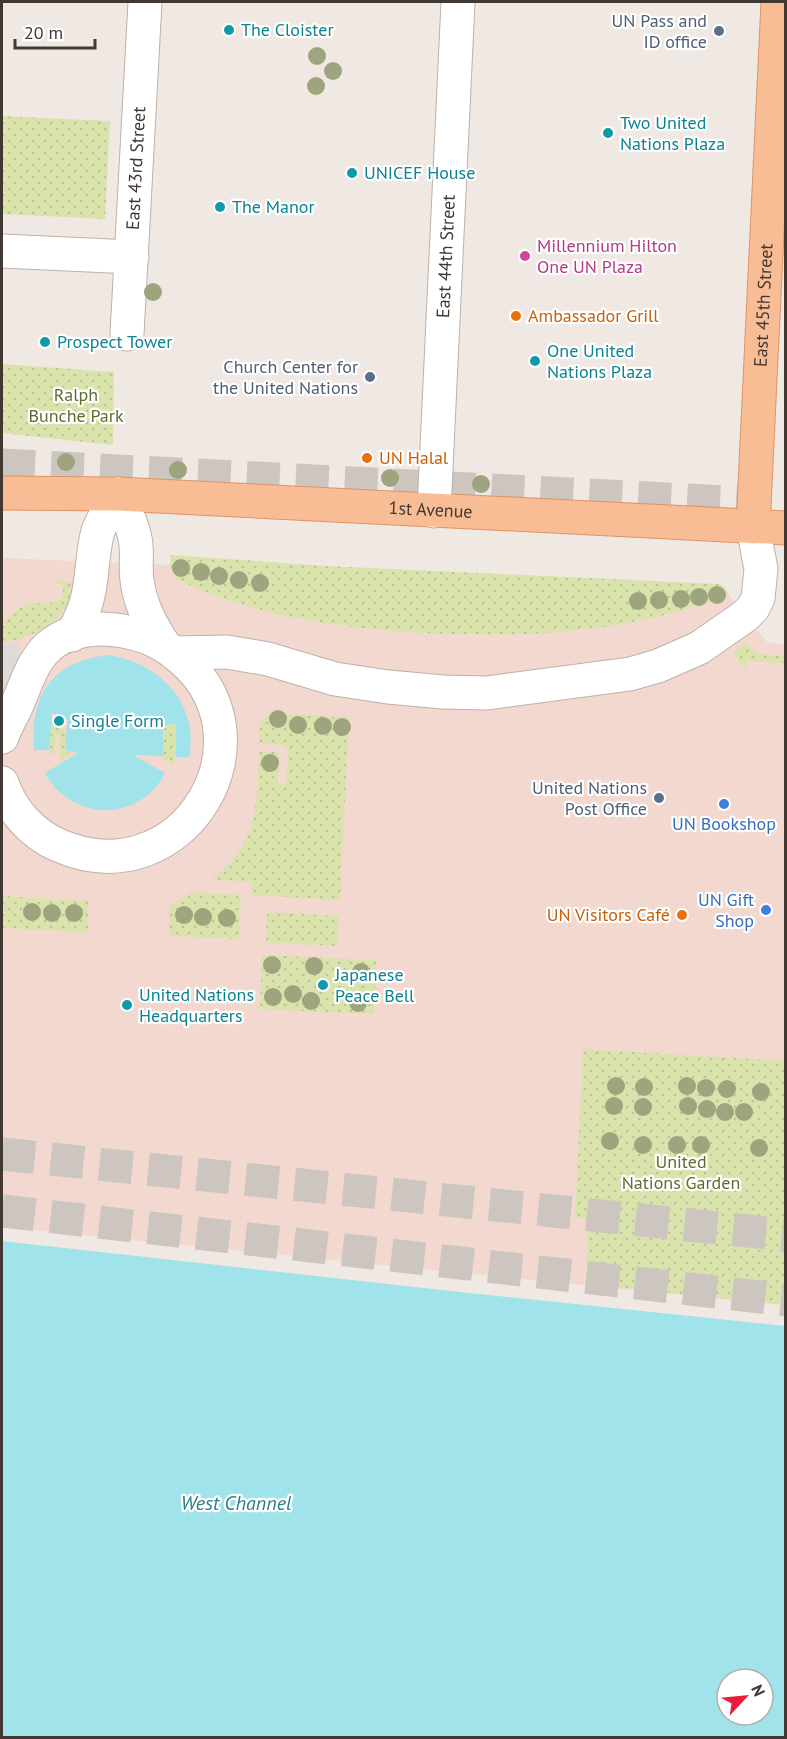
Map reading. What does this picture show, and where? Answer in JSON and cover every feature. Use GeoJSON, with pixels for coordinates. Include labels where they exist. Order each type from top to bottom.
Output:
{"type":"FeatureCollection","features":[{"type":"Feature","properties":{"kind":"main road","name":"East 45th Street"},"geometry":{"type":"LineString","coordinates":[[753,527],[778,2]]}},
{"type":"Feature","properties":{"kind":"main road","name":"1st Avenue"},"geometry":{"type":"LineString","coordinates":[[2,471],[44,477],[76,493]]}},
{"type":"Feature","properties":{"kind":"main road","name":"1st Avenue"},"geometry":{"type":"LineString","coordinates":[[2,494],[118,494],[786,528]]}},
{"type":"Feature","properties":{"kind":"street","name":"East 43rd Street"},"geometry":{"type":"LineString","coordinates":[[127,334],[145,2]]}},
{"type":"Feature","properties":{"kind":"street","name":"East 44th Street"},"geometry":{"type":"LineString","coordinates":[[434,511],[458,2]]}},
{"type":"Feature","properties":{"kind":"street"},"geometry":{"type":"LineString","coordinates":[[2,251],[132,256]]}},
{"type":"Feature","properties":{"kind":"street"},"geometry":{"type":"LineString","coordinates":[[72,635],[82,617],[88,596],[99,529],[106,512],[118,494]]}},
{"type":"Feature","properties":{"kind":"street"},"geometry":{"type":"LineString","coordinates":[[118,494],[135,536],[137,580],[142,604],[151,625],[169,649]]}},
{"type":"Feature","properties":{"kind":"street","name":"East 45th Street"},"geometry":{"type":"LineString","coordinates":[[169,649],[227,652],[268,659],[335,679],[399,688],[487,693],[606,678],[658,666],[681,657],[706,644],[746,616],[758,598],[761,569],[753,527]]}},
{"type":"Feature","properties":{"kind":"street"},"geometry":{"type":"LineString","coordinates":[[2,737],[34,665],[54,643],[92,630],[117,630],[149,637],[184,660],[201,679],[210,695],[218,718],[221,746],[217,772],[205,801],[192,819],[179,832],[148,850],[131,854],[99,856],[70,850],[52,843],[24,821],[14,808],[2,783]]}},
{"type":"Feature","properties":{"kind":"shaded area"},"geometry":{"type":"Polygon","coordinates":[[[2,558],[170,565],[176,579],[267,610],[335,624],[471,635],[598,628],[666,615],[729,595],[768,643],[785,644],[785,1305],[2,1227],[2,558]]]}},
{"type":"Feature","properties":{"kind":"shaded area"},"geometry":{"type":"Polygon","coordinates":[[[20,644],[16,690],[2,691],[2,645],[20,644]]]}},
{"type":"Feature","properties":{"kind":"green space"},"geometry":{"type":"Polygon","coordinates":[[[2,116],[110,121],[105,219],[2,214],[2,116]]]}},
{"type":"Feature","properties":{"kind":"green space","name":"Ralph Bunche Park"},"geometry":{"type":"Polygon","coordinates":[[[2,364],[114,372],[113,445],[2,433],[2,364]]]}},
{"type":"Feature","properties":{"kind":"green space"},"geometry":{"type":"Polygon","coordinates":[[[171,555],[326,566],[719,584],[729,595],[648,619],[565,631],[480,635],[396,631],[312,621],[228,600],[176,579],[170,565],[171,555]]]}},
{"type":"Feature","properties":{"kind":"green space"},"geometry":{"type":"Polygon","coordinates":[[[52,579],[76,585],[65,609],[39,632],[2,642],[2,625],[14,612],[30,604],[48,603],[63,596],[63,585],[52,579]]]}},
{"type":"Feature","properties":{"kind":"green space"},"geometry":{"type":"Polygon","coordinates":[[[745,643],[757,654],[785,656],[785,663],[746,661],[746,669],[733,654],[745,643]]]}},
{"type":"Feature","properties":{"kind":"green space"},"geometry":{"type":"Polygon","coordinates":[[[275,713],[349,718],[340,900],[252,895],[251,882],[213,880],[239,851],[247,836],[256,805],[259,751],[276,752],[279,757],[278,784],[286,784],[288,750],[283,745],[259,743],[263,720],[275,713]]]}},
{"type":"Feature","properties":{"kind":"green space"},"geometry":{"type":"Polygon","coordinates":[[[176,722],[178,746],[174,764],[162,760],[163,726],[176,722]]]}},
{"type":"Feature","properties":{"kind":"green space"},"geometry":{"type":"Polygon","coordinates":[[[51,723],[66,730],[65,742],[69,755],[60,760],[60,734],[56,734],[54,754],[49,754],[51,723]]]}},
{"type":"Feature","properties":{"kind":"green space"},"geometry":{"type":"Polygon","coordinates":[[[191,892],[239,895],[241,898],[239,939],[169,936],[170,905],[191,892]]]}},
{"type":"Feature","properties":{"kind":"green space"},"geometry":{"type":"Polygon","coordinates":[[[2,896],[88,901],[88,932],[2,928],[2,896]]]}},
{"type":"Feature","properties":{"kind":"green space"},"geometry":{"type":"Polygon","coordinates":[[[267,912],[339,916],[337,946],[266,942],[267,912]]]}},
{"type":"Feature","properties":{"kind":"green space"},"geometry":{"type":"Polygon","coordinates":[[[262,955],[376,960],[374,1014],[260,1009],[262,955]]]}},
{"type":"Feature","properties":{"kind":"green space","name":"United Nations Garden"},"geometry":{"type":"Polygon","coordinates":[[[583,1049],[785,1061],[785,1305],[586,1284],[588,1219],[575,1218],[583,1049]]]}},
{"type":"Feature","properties":{"kind":"water"},"geometry":{"type":"Polygon","coordinates":[[[108,655],[144,666],[172,689],[182,703],[191,738],[189,757],[176,757],[176,723],[163,726],[163,756],[133,755],[165,773],[154,789],[139,801],[123,808],[105,810],[88,808],[71,801],[57,789],[45,773],[78,753],[67,751],[65,742],[68,720],[52,713],[49,750],[34,750],[34,730],[36,713],[48,684],[72,665],[108,655]]]}},
{"type":"Feature","properties":{"kind":"water","name":"West Channel"},"geometry":{"type":"Polygon","coordinates":[[[2,1241],[785,1326],[785,1737],[2,1737],[2,1241]]]}},
{"type":"Feature","properties":{"kind":"tunnel"},"geometry":{"type":"LineString","coordinates":[[2,465],[786,505]]}},
{"type":"Feature","properties":{"kind":"tunnel"},"geometry":{"type":"LineString","coordinates":[[2,1154],[786,1235]]}},
{"type":"Feature","properties":{"kind":"tunnel"},"geometry":{"type":"LineString","coordinates":[[2,1211],[786,1300]]}},
{"type":"Feature","properties":{"kind":"place","name":"The Cloister"},"geometry":{"type":"Point","coordinates":[229,30]}},
{"type":"Feature","properties":{"kind":"place","name":"UN Pass and ID office"},"geometry":{"type":"Point","coordinates":[719,31]}},
{"type":"Feature","properties":{"kind":"place","name":"Two United Nations Plaza"},"geometry":{"type":"Point","coordinates":[608,133]}},
{"type":"Feature","properties":{"kind":"place","name":"UNICEF House"},"geometry":{"type":"Point","coordinates":[352,173]}},
{"type":"Feature","properties":{"kind":"place","name":"The Manor"},"geometry":{"type":"Point","coordinates":[220,207]}},
{"type":"Feature","properties":{"kind":"place","name":"Millennium Hilton One UN Plaza"},"geometry":{"type":"Point","coordinates":[525,256]}},
{"type":"Feature","properties":{"kind":"place","name":"Ambassador Grill"},"geometry":{"type":"Point","coordinates":[516,316]}},
{"type":"Feature","properties":{"kind":"place","name":"Prospect Tower"},"geometry":{"type":"Point","coordinates":[45,342]}},
{"type":"Feature","properties":{"kind":"place","name":"One United Nations Plaza"},"geometry":{"type":"Point","coordinates":[535,361]}},
{"type":"Feature","properties":{"kind":"place","name":"Church Center for the United Nations"},"geometry":{"type":"Point","coordinates":[370,377]}},
{"type":"Feature","properties":{"kind":"place","name":"UN Halal"},"geometry":{"type":"Point","coordinates":[367,458]}},
{"type":"Feature","properties":{"kind":"place","name":"Single Form"},"geometry":{"type":"Point","coordinates":[59,721]}},
{"type":"Feature","properties":{"kind":"place","name":"United Nations Post Office"},"geometry":{"type":"Point","coordinates":[659,798]}},
{"type":"Feature","properties":{"kind":"place","name":"UN Bookshop"},"geometry":{"type":"Point","coordinates":[724,804]}},
{"type":"Feature","properties":{"kind":"place","name":"UN Gift Shop"},"geometry":{"type":"Point","coordinates":[766,910]}},
{"type":"Feature","properties":{"kind":"place","name":"UN Visitors Café"},"geometry":{"type":"Point","coordinates":[682,915]}},
{"type":"Feature","properties":{"kind":"place","name":"Japanese Peace Bell"},"geometry":{"type":"Point","coordinates":[323,985]}},
{"type":"Feature","properties":{"kind":"place","name":"United Nations Headquarters"},"geometry":{"type":"Point","coordinates":[127,1005]}}]}
